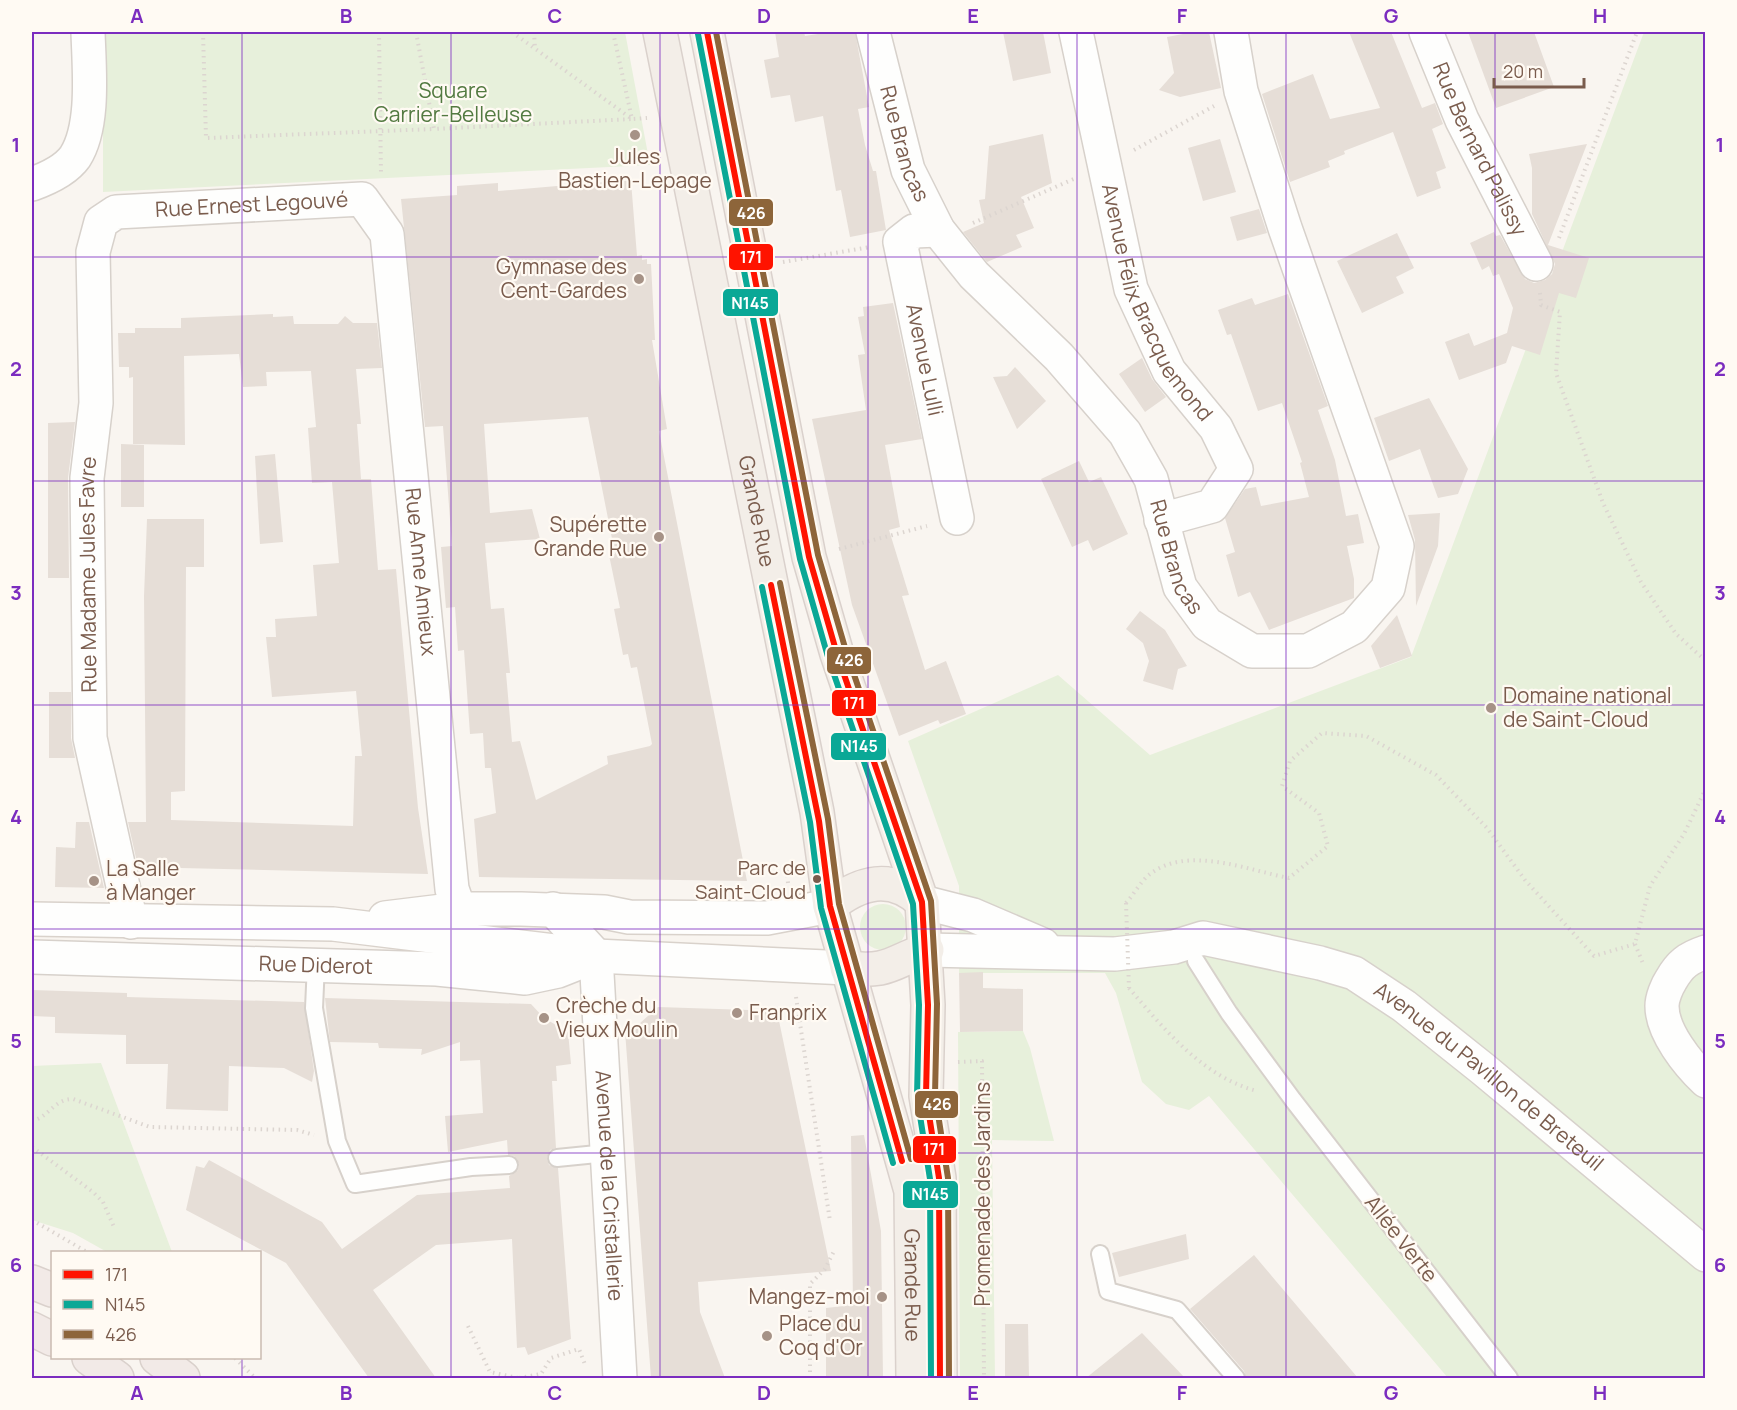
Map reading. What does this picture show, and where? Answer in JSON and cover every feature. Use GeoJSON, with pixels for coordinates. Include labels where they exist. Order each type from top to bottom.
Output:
{"type":"FeatureCollection","features":[{"type":"Feature","properties":{"kind":"highway"},"geometry":{"type":"LineString","coordinates":[[32,1282],[51,1290]]}},
{"type":"Feature","properties":{"kind":"highway"},"geometry":{"type":"LineString","coordinates":[[32,1329],[51,1338]]}},
{"type":"Feature","properties":{"kind":"highway"},"geometry":{"type":"LineString","coordinates":[[90,1359],[117,1378]]}},
{"type":"Feature","properties":{"kind":"highway"},"geometry":{"type":"LineString","coordinates":[[158,1359],[183,1378]]}},
{"type":"Feature","properties":{"kind":"main road","name":"Grande Rue"},"geometry":{"type":"LineString","coordinates":[[660,32],[819,820],[830,906],[911,1191],[913,1378]]}},
{"type":"Feature","properties":{"kind":"main road","name":"Grande Rue"},"geometry":{"type":"LineString","coordinates":[[707,32],[809,557],[837,654],[922,902],[927,950],[926,1096],[939,1178],[940,1378]]}},
{"type":"Feature","properties":{"kind":"main road"},"geometry":{"type":"LineString","coordinates":[[830,906],[846,893],[875,882],[912,892],[922,902]]}},
{"type":"Feature","properties":{"kind":"main road"},"geometry":{"type":"LineString","coordinates":[[847,968],[869,970],[889,967],[927,950]]}},
{"type":"Feature","properties":{"kind":"street"},"geometry":{"type":"LineString","coordinates":[[32,184],[50,177],[74,158],[84,135],[89,93],[88,32]]}},
{"type":"Feature","properties":{"kind":"street","name":"Rue Brancas"},"geometry":{"type":"LineString","coordinates":[[873,32],[908,170],[938,230],[974,274],[1059,357],[1125,433],[1150,479],[1180,587],[1207,624],[1252,651],[1308,651],[1354,627],[1388,588],[1397,546],[1285,228],[1241,91],[1231,32]]}},
{"type":"Feature","properties":{"kind":"street","name":"Avenue Félix Bracquemond"},"geometry":{"type":"LineString","coordinates":[[1076,32],[1131,289],[1169,371],[1216,428],[1236,469],[1212,506],[1161,520]]}},
{"type":"Feature","properties":{"kind":"street","name":"Rue Bernard Palissy"},"geometry":{"type":"LineString","coordinates":[[1426,32],[1462,120],[1536,264]]}},
{"type":"Feature","properties":{"kind":"street","name":"Rue Ernest Legouvé"},"geometry":{"type":"LineString","coordinates":[[100,222],[116,212],[362,200],[387,234]]}},
{"type":"Feature","properties":{"kind":"street","name":"Rue Madame Jules Favre"},"geometry":{"type":"LineString","coordinates":[[100,222],[93,252],[96,403],[87,478],[90,738],[132,922]]}},
{"type":"Feature","properties":{"kind":"street"},"geometry":{"type":"LineString","coordinates":[[900,242],[914,231],[938,230]]}},
{"type":"Feature","properties":{"kind":"street","name":"Rue Anne Amieux"},"geometry":{"type":"LineString","coordinates":[[387,234],[452,889],[459,909]]}},
{"type":"Feature","properties":{"kind":"street","name":"Avenue Lulli"},"geometry":{"type":"LineString","coordinates":[[900,242],[957,518]]}},
{"type":"Feature","properties":{"kind":"street"},"geometry":{"type":"LineString","coordinates":[[922,902],[973,915],[1058,951]]}},
{"type":"Feature","properties":{"kind":"street"},"geometry":{"type":"LineString","coordinates":[[333,924],[459,909],[553,909],[629,917],[767,918],[830,906]]}},
{"type":"Feature","properties":{"kind":"street"},"geometry":{"type":"LineString","coordinates":[[553,909],[596,956]]}},
{"type":"Feature","properties":{"kind":"street"},"geometry":{"type":"LineString","coordinates":[[596,956],[629,917]]}},
{"type":"Feature","properties":{"kind":"street"},"geometry":{"type":"LineString","coordinates":[[32,919],[333,924],[596,956],[791,963],[847,968]]}},
{"type":"Feature","properties":{"kind":"street","name":"Avenue du Pavillon de Breteuil"},"geometry":{"type":"LineString","coordinates":[[1195,957],[1203,939],[1248,946],[1354,973],[1378,987],[1484,1069],[1706,1254]]}},
{"type":"Feature","properties":{"kind":"street"},"geometry":{"type":"LineString","coordinates":[[927,950],[1058,951],[1195,957],[1248,946]]}},
{"type":"Feature","properties":{"kind":"street"},"geometry":{"type":"LineString","coordinates":[[1706,952],[1691,956],[1680,964],[1668,985],[1662,1006],[1668,1029],[1693,1069],[1706,1081]]}},
{"type":"Feature","properties":{"kind":"street","name":"Rue Diderot"},"geometry":{"type":"LineString","coordinates":[[32,957],[437,969],[525,978],[558,971],[596,956]]}},
{"type":"Feature","properties":{"kind":"street","name":"Avenue de la Cristallerie"},"geometry":{"type":"LineString","coordinates":[[596,956],[620,1378]]}},
{"type":"Feature","properties":{"kind":"lane","name":"Allée Verte"},"geometry":{"type":"LineString","coordinates":[[1195,957],[1229,1013],[1293,1100],[1509,1378]]}},
{"type":"Feature","properties":{"kind":"lane"},"geometry":{"type":"LineString","coordinates":[[316,964],[314,1008],[337,1141],[355,1184],[471,1167],[509,1165]]}},
{"type":"Feature","properties":{"kind":"lane"},"geometry":{"type":"LineString","coordinates":[[557,1158],[607,1153]]}},
{"type":"Feature","properties":{"kind":"lane"},"geometry":{"type":"LineString","coordinates":[[1100,1254],[1108,1291],[1177,1310],[1236,1378]]}},
{"type":"Feature","properties":{"kind":"path"},"geometry":{"type":"LineString","coordinates":[[202,32],[206,138],[677,118]]}},
{"type":"Feature","properties":{"kind":"path"},"geometry":{"type":"LineString","coordinates":[[379,32],[381,182]]}},
{"type":"Feature","properties":{"kind":"path"},"geometry":{"type":"LineString","coordinates":[[416,32],[434,129]]}},
{"type":"Feature","properties":{"kind":"path"},"geometry":{"type":"LineString","coordinates":[[512,32],[632,119]]}},
{"type":"Feature","properties":{"kind":"path"},"geometry":{"type":"LineString","coordinates":[[534,32],[535,48]]}},
{"type":"Feature","properties":{"kind":"path"},"geometry":{"type":"LineString","coordinates":[[613,32],[632,119]]}},
{"type":"Feature","properties":{"kind":"path"},"geometry":{"type":"LineString","coordinates":[[1536,264],[1552,251],[1560,236],[1637,32]]}},
{"type":"Feature","properties":{"kind":"path"},"geometry":{"type":"LineString","coordinates":[[752,268],[900,242]]}},
{"type":"Feature","properties":{"kind":"path"},"geometry":{"type":"LineString","coordinates":[[1541,305],[1560,312],[1556,373],[1603,503],[1641,582],[1676,634],[1706,661]]}},
{"type":"Feature","properties":{"kind":"path"},"geometry":{"type":"LineString","coordinates":[[809,557],[957,518]]}},
{"type":"Feature","properties":{"kind":"path"},"geometry":{"type":"LineString","coordinates":[[1293,1100],[1233,1085],[1171,1037],[1129,988],[1126,903],[1150,874],[1179,861],[1202,860],[1289,878],[1328,846],[1319,813],[1282,786],[1290,761],[1322,733],[1366,736],[1436,775],[1487,828],[1525,880],[1594,956],[1635,944],[1650,886],[1684,834],[1706,788]]}},
{"type":"Feature","properties":{"kind":"path"},"geometry":{"type":"LineString","coordinates":[[791,963],[830,1221]]}},
{"type":"Feature","properties":{"kind":"path","name":"Promenade des Jardins"},"geometry":{"type":"LineString","coordinates":[[955,1051],[956,1062],[982,1061],[984,1378]]}},
{"type":"Feature","properties":{"kind":"path"},"geometry":{"type":"LineString","coordinates":[[32,1121],[40,1119],[63,1099],[73,1099],[150,1127],[297,1130],[337,1141]]}},
{"type":"Feature","properties":{"kind":"path"},"geometry":{"type":"LineString","coordinates":[[32,1148],[93,1192],[103,1202],[114,1227]]}},
{"type":"Feature","properties":{"kind":"path"},"geometry":{"type":"LineString","coordinates":[[32,1220],[85,1251]]}},
{"type":"Feature","properties":{"kind":"path"},"geometry":{"type":"LineString","coordinates":[[810,1378],[810,1284],[825,1269],[834,1251]]}},
{"type":"Feature","properties":{"kind":"path"},"geometry":{"type":"LineString","coordinates":[[468,1326],[490,1372],[489,1378]]}},
{"type":"Feature","properties":{"kind":"path"},"geometry":{"type":"LineString","coordinates":[[490,1372],[518,1378],[541,1374],[551,1358],[579,1349],[586,1369]]}},
{"type":"Feature","properties":{"kind":"path"},"geometry":{"type":"LineString","coordinates":[[236,1359],[255,1378]]}},
{"type":"Feature","properties":{"kind":"green space","name":"Square Carrier-Belleuse"},"geometry":{"type":"Polygon","coordinates":[[[103,32],[625,32],[650,165],[103,192],[103,32]]]}},
{"type":"Feature","properties":{"kind":"green space","name":"Domaine national de Saint-Cloud"},"geometry":{"type":"Polygon","coordinates":[[[1644,32],[1705,32],[1705,1378],[1448,1378],[1209,1096],[1189,1110],[1166,1104],[1142,1082],[1116,993],[1105,973],[959,973],[959,886],[908,741],[1058,675],[1150,755],[1411,657],[1644,32]]]}},
{"type":"Feature","properties":{"kind":"green space"},"geometry":{"type":"Polygon","coordinates":[[[883,904],[899,911],[906,927],[899,943],[883,950],[867,943],[860,927],[867,911],[883,904]]]}},
{"type":"Feature","properties":{"kind":"green space"},"geometry":{"type":"Polygon","coordinates":[[[1023,1031],[1030,1048],[1054,1141],[992,1140],[995,1378],[960,1378],[958,1032],[1023,1031]]]}},
{"type":"Feature","properties":{"kind":"green space"},"geometry":{"type":"Polygon","coordinates":[[[101,1063],[172,1251],[105,1251],[73,1233],[32,1220],[32,1066],[101,1063]]]}},
{"type":"Feature","properties":{"kind":"building"},"geometry":{"type":"Polygon","coordinates":[[[775,32],[804,32],[805,36],[831,32],[855,32],[869,107],[858,109],[865,145],[873,171],[876,171],[886,230],[850,237],[841,190],[836,191],[823,116],[795,122],[790,95],[771,98],[764,60],[779,57],[775,32]]]}},
{"type":"Feature","properties":{"kind":"building"},"geometry":{"type":"Polygon","coordinates":[[[1003,32],[1043,32],[1051,73],[1013,81],[1003,32]]]}},
{"type":"Feature","properties":{"kind":"building"},"geometry":{"type":"Polygon","coordinates":[[[1182,32],[1209,32],[1221,88],[1180,97],[1159,90],[1174,73],[1167,37],[1183,34],[1182,32]]]}},
{"type":"Feature","properties":{"kind":"building"},"geometry":{"type":"Polygon","coordinates":[[[1349,32],[1391,32],[1422,108],[1435,103],[1443,124],[1432,129],[1446,168],[1436,172],[1441,188],[1417,197],[1393,132],[1344,151],[1345,154],[1328,161],[1330,167],[1290,182],[1262,94],[1313,74],[1330,119],[1380,108],[1349,32]]]}},
{"type":"Feature","properties":{"kind":"building"},"geometry":{"type":"Polygon","coordinates":[[[1468,32],[1534,32],[1554,87],[1496,108],[1468,32]]]}},
{"type":"Feature","properties":{"kind":"building"},"geometry":{"type":"Polygon","coordinates":[[[1043,134],[1052,183],[1021,197],[1034,228],[1016,235],[1022,247],[987,262],[963,232],[984,223],[979,200],[985,199],[989,146],[1043,134]]]}},
{"type":"Feature","properties":{"kind":"building"},"geometry":{"type":"Polygon","coordinates":[[[1220,139],[1236,192],[1203,201],[1188,148],[1220,139]]]}},
{"type":"Feature","properties":{"kind":"building"},"geometry":{"type":"Polygon","coordinates":[[[1587,144],[1548,245],[1589,258],[1576,298],[1559,293],[1540,355],[1512,346],[1506,363],[1459,380],[1445,342],[1469,333],[1474,346],[1507,333],[1513,308],[1499,274],[1493,276],[1489,266],[1482,270],[1470,243],[1494,232],[1496,236],[1500,235],[1525,279],[1534,283],[1545,280],[1552,274],[1555,264],[1532,214],[1532,168],[1529,154],[1587,144]]]}},
{"type":"Feature","properties":{"kind":"building"},"geometry":{"type":"Polygon","coordinates":[[[631,181],[637,256],[642,255],[642,260],[647,259],[647,264],[651,264],[655,340],[652,340],[667,429],[659,431],[747,881],[479,877],[474,819],[496,813],[491,768],[485,768],[483,733],[470,734],[464,650],[458,651],[455,607],[446,608],[441,547],[452,546],[443,426],[425,427],[401,199],[457,195],[457,186],[498,183],[498,191],[631,181]],[[588,417],[484,424],[490,513],[532,509],[540,539],[485,543],[491,609],[504,608],[510,673],[506,673],[512,742],[520,741],[536,800],[608,764],[607,756],[652,744],[637,667],[631,668],[628,654],[623,655],[614,609],[620,608],[609,555],[615,554],[588,417]]]}},
{"type":"Feature","properties":{"kind":"building"},"geometry":{"type":"Polygon","coordinates":[[[1259,209],[1267,233],[1237,241],[1230,217],[1259,209]]]}},
{"type":"Feature","properties":{"kind":"building"},"geometry":{"type":"Polygon","coordinates":[[[1397,233],[1414,268],[1396,277],[1404,293],[1362,313],[1337,261],[1397,233]]]}},
{"type":"Feature","properties":{"kind":"building"},"geometry":{"type":"Polygon","coordinates":[[[1288,294],[1328,406],[1318,410],[1335,460],[1346,516],[1358,514],[1364,543],[1347,546],[1354,579],[1354,598],[1269,630],[1250,592],[1238,597],[1226,555],[1235,552],[1225,518],[1245,489],[1256,487],[1261,506],[1309,497],[1300,463],[1302,462],[1282,403],[1258,411],[1231,334],[1227,335],[1218,310],[1252,298],[1255,305],[1288,294]]]}},
{"type":"Feature","properties":{"kind":"building"},"geometry":{"type":"Polygon","coordinates":[[[893,303],[922,439],[885,445],[900,527],[889,530],[909,595],[902,596],[925,670],[946,661],[966,714],[940,724],[938,720],[899,736],[852,605],[812,419],[866,410],[858,355],[865,354],[858,317],[864,316],[863,307],[893,303]]]}},
{"type":"Feature","properties":{"kind":"building"},"geometry":{"type":"Polygon","coordinates":[[[273,314],[273,317],[293,316],[294,324],[338,324],[345,316],[353,323],[377,323],[382,368],[356,369],[361,424],[357,424],[361,479],[371,479],[378,570],[396,569],[418,808],[428,874],[138,867],[128,822],[146,822],[144,596],[147,519],[204,519],[204,567],[186,567],[185,791],[171,792],[171,820],[353,826],[355,756],[362,756],[356,691],[272,697],[266,637],[276,637],[275,619],[317,616],[313,565],[339,563],[332,482],[312,483],[308,428],[316,427],[311,371],[266,372],[267,386],[243,387],[239,354],[184,356],[185,445],[133,444],[133,377],[129,378],[129,367],[119,367],[118,333],[135,333],[135,328],[181,328],[181,318],[273,314]]]}},
{"type":"Feature","properties":{"kind":"building"},"geometry":{"type":"Polygon","coordinates":[[[1142,358],[1152,379],[1166,397],[1145,412],[1119,374],[1142,358]]]}},
{"type":"Feature","properties":{"kind":"building"},"geometry":{"type":"Polygon","coordinates":[[[1015,367],[1046,401],[1017,429],[993,377],[1007,376],[1015,367]]]}},
{"type":"Feature","properties":{"kind":"building"},"geometry":{"type":"Polygon","coordinates":[[[1429,398],[1468,469],[1458,494],[1438,498],[1420,449],[1389,461],[1374,418],[1429,398]]]}},
{"type":"Feature","properties":{"kind":"building"},"geometry":{"type":"Polygon","coordinates":[[[75,422],[68,478],[69,578],[48,578],[48,423],[75,422]]]}},
{"type":"Feature","properties":{"kind":"building"},"geometry":{"type":"Polygon","coordinates":[[[121,444],[144,445],[144,507],[121,507],[121,444]]]}},
{"type":"Feature","properties":{"kind":"building"},"geometry":{"type":"Polygon","coordinates":[[[275,454],[283,542],[260,544],[255,456],[275,454]]]}},
{"type":"Feature","properties":{"kind":"building"},"geometry":{"type":"Polygon","coordinates":[[[1079,461],[1089,482],[1101,477],[1128,534],[1093,551],[1088,540],[1072,547],[1041,479],[1079,461]]]}},
{"type":"Feature","properties":{"kind":"building"},"geometry":{"type":"Polygon","coordinates":[[[1440,513],[1438,546],[1416,606],[1415,540],[1408,515],[1440,513]]]}},
{"type":"Feature","properties":{"kind":"building"},"geometry":{"type":"Polygon","coordinates":[[[1140,611],[1165,630],[1187,666],[1178,669],[1173,690],[1143,681],[1149,661],[1143,643],[1126,629],[1140,611]]]}},
{"type":"Feature","properties":{"kind":"building"},"geometry":{"type":"Polygon","coordinates":[[[1397,615],[1412,656],[1380,668],[1371,646],[1397,615]]]}},
{"type":"Feature","properties":{"kind":"building"},"geometry":{"type":"Polygon","coordinates":[[[49,692],[71,692],[71,738],[75,758],[49,758],[49,692]]]}},
{"type":"Feature","properties":{"kind":"building"},"geometry":{"type":"Polygon","coordinates":[[[76,822],[89,822],[104,888],[55,887],[56,847],[75,848],[76,822]]]}},
{"type":"Feature","properties":{"kind":"building"},"geometry":{"type":"Polygon","coordinates":[[[983,972],[983,988],[1023,989],[1023,1031],[960,1032],[959,973],[983,972]]]}},
{"type":"Feature","properties":{"kind":"building"},"geometry":{"type":"Polygon","coordinates":[[[32,990],[127,993],[127,997],[304,1002],[314,1071],[312,1082],[284,1068],[229,1066],[228,1111],[166,1109],[168,1064],[126,1064],[126,1035],[55,1033],[55,1017],[32,1016],[32,990]]]}},
{"type":"Feature","properties":{"kind":"building"},"geometry":{"type":"Polygon","coordinates":[[[325,998],[531,1004],[544,1018],[568,1032],[571,1064],[556,1066],[557,1081],[552,1081],[556,1148],[550,1150],[547,1158],[549,1165],[558,1168],[571,1339],[528,1355],[525,1347],[517,1348],[512,1239],[436,1245],[373,1290],[436,1378],[369,1378],[286,1263],[186,1210],[196,1166],[204,1168],[209,1160],[322,1222],[342,1249],[417,1195],[510,1188],[509,1176],[518,1170],[519,1164],[514,1156],[508,1155],[507,1140],[448,1152],[445,1116],[483,1113],[480,1060],[460,1061],[460,1042],[421,1055],[422,1049],[379,1048],[378,1043],[330,1042],[325,998]]]}},
{"type":"Feature","properties":{"kind":"building"},"geometry":{"type":"Polygon","coordinates":[[[658,1007],[777,1011],[831,1271],[698,1282],[700,1312],[725,1378],[651,1378],[625,1031],[639,1024],[658,1007]]]}},
{"type":"Feature","properties":{"kind":"building"},"geometry":{"type":"Polygon","coordinates":[[[864,1135],[881,1231],[883,1378],[826,1378],[826,1308],[853,1305],[851,1136],[864,1135]]]}},
{"type":"Feature","properties":{"kind":"building"},"geometry":{"type":"Polygon","coordinates":[[[1186,1234],[1189,1259],[1119,1277],[1112,1253],[1186,1234]]]}},
{"type":"Feature","properties":{"kind":"building"},"geometry":{"type":"Polygon","coordinates":[[[1254,1255],[1358,1378],[1246,1378],[1244,1371],[1190,1309],[1254,1255]]]}},
{"type":"Feature","properties":{"kind":"building"},"geometry":{"type":"Polygon","coordinates":[[[1005,1324],[1028,1324],[1029,1378],[1005,1378],[1005,1324]]]}},
{"type":"Feature","properties":{"kind":"building"},"geometry":{"type":"Polygon","coordinates":[[[1142,1333],[1185,1378],[1086,1378],[1142,1333]]]}},
{"type":"Feature","properties":{"kind":"transit line","name":"171"},"geometry":{"type":"LineString","coordinates":[[707,32],[809,557],[837,654],[922,902],[928,1005],[926,1096],[939,1178],[940,1378]]}},
{"type":"Feature","properties":{"kind":"transit line","name":"426"},"geometry":{"type":"LineString","coordinates":[[716,32],[818,555],[846,651],[931,901],[937,1004],[935,1095],[948,1178],[949,1378]]}},
{"type":"Feature","properties":{"kind":"transit line","name":"N145"},"geometry":{"type":"LineString","coordinates":[[698,34],[800,559],[828,657],[913,904],[919,1005],[917,1097],[930,1179],[931,1378]]}},
{"type":"Feature","properties":{"kind":"transit line","name":"426"},"geometry":{"type":"LineString","coordinates":[[780,583],[828,819],[839,904],[911,1159]]}},
{"type":"Feature","properties":{"kind":"transit line","name":"171"},"geometry":{"type":"LineString","coordinates":[[771,585],[819,821],[830,906],[902,1161]]}},
{"type":"Feature","properties":{"kind":"transit line","name":"N145"},"geometry":{"type":"LineString","coordinates":[[762,587],[810,822],[821,908],[893,1163]]}},
{"type":"Feature","properties":{"kind":"place","name":"Jules Bastien-Lepage"},"geometry":{"type":"Point","coordinates":[635,135]}},
{"type":"Feature","properties":{"kind":"place","name":"Gymnase des Cent-Gardes"},"geometry":{"type":"Point","coordinates":[639,279]}},
{"type":"Feature","properties":{"kind":"place","name":"Supérette Grande Rue"},"geometry":{"type":"Point","coordinates":[659,537]}},
{"type":"Feature","properties":{"kind":"place","name":"Domaine national de Saint-Cloud"},"geometry":{"type":"Point","coordinates":[1491,708]}},
{"type":"Feature","properties":{"kind":"place","name":"Parc de Saint-Cloud"},"geometry":{"type":"Point","coordinates":[817,879]}},
{"type":"Feature","properties":{"kind":"place","name":"La Salle à Manger"},"geometry":{"type":"Point","coordinates":[94,881]}},
{"type":"Feature","properties":{"kind":"place","name":"Franprix"},"geometry":{"type":"Point","coordinates":[737,1013]}},
{"type":"Feature","properties":{"kind":"place","name":"Crèche du Vieux Moulin"},"geometry":{"type":"Point","coordinates":[544,1018]}},
{"type":"Feature","properties":{"kind":"place","name":"Mangez-moi"},"geometry":{"type":"Point","coordinates":[882,1297]}},
{"type":"Feature","properties":{"kind":"place","name":"Place du Coq d'Or"},"geometry":{"type":"Point","coordinates":[767,1336]}}]}
